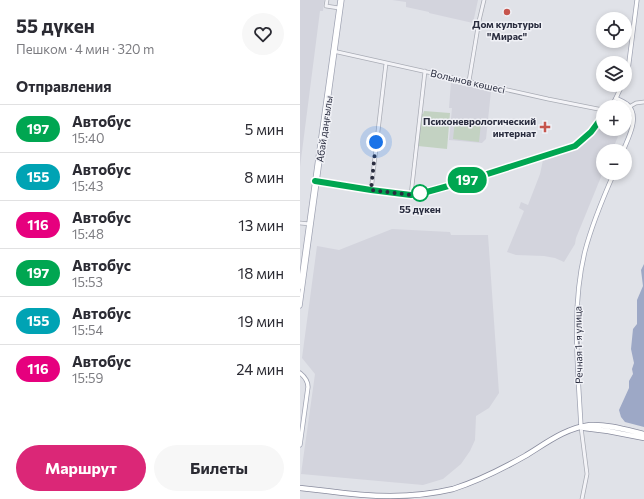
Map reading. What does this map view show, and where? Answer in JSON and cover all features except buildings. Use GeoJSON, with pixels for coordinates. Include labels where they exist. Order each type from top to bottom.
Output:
{"type":"FeatureCollection","features":[{"type":"Feature","properties":{"kind":"highway"},"geometry":{"type":"LineString","coordinates":[[300,488],[355,496],[389,498],[412,497],[453,489],[488,475],[524,456],[560,434],[590,425],[644,434]]}},
{"type":"Feature","properties":{"kind":"highway"},"geometry":{"type":"LineString","coordinates":[[581,428],[608,431],[644,438]]}},
{"type":"Feature","properties":{"kind":"main road","name":"Абай даңғылы"},"geometry":{"type":"LineString","coordinates":[[334,51],[341,0]]}},
{"type":"Feature","properties":{"kind":"main road","name":"Абай даңғылы"},"geometry":{"type":"LineString","coordinates":[[300,306],[341,0]]}},
{"type":"Feature","properties":{"kind":"main road"},"geometry":{"type":"LineString","coordinates":[[630,56],[637,0]]}},
{"type":"Feature","properties":{"kind":"main road"},"geometry":{"type":"LineString","coordinates":[[619,92],[616,98],[620,100]]}},
{"type":"Feature","properties":{"kind":"main road"},"geometry":{"type":"LineString","coordinates":[[632,111],[634,121],[632,127]]}},
{"type":"Feature","properties":{"kind":"main road","name":"Речная 1-я улица"},"geometry":{"type":"LineString","coordinates":[[581,428],[576,328],[581,273],[585,251],[592,228],[611,180]]}},
{"type":"Feature","properties":{"kind":"main road","name":"Абай даңғылы"},"geometry":{"type":"LineString","coordinates":[[300,287],[310,224]]}},
{"type":"Feature","properties":{"kind":"main road"},"geometry":{"type":"LineString","coordinates":[[300,444],[308,387],[308,382],[301,375]]}},
{"type":"Feature","properties":{"kind":"street"},"geometry":{"type":"LineString","coordinates":[[327,0],[326,6],[339,8]]}},
{"type":"Feature","properties":{"kind":"street"},"geometry":{"type":"LineString","coordinates":[[469,81],[484,0]]}},
{"type":"Feature","properties":{"kind":"street","name":"Волынов көшесі"},"geometry":{"type":"LineString","coordinates":[[334,51],[548,100],[596,109]]}},
{"type":"Feature","properties":{"kind":"street"},"geometry":{"type":"LineString","coordinates":[[371,190],[386,63]]}},
{"type":"Feature","properties":{"kind":"street"},"geometry":{"type":"LineString","coordinates":[[411,195],[425,72]]}},
{"type":"Feature","properties":{"kind":"street"},"geometry":{"type":"LineString","coordinates":[[632,105],[644,102]]}},
{"type":"Feature","properties":{"kind":"street"},"geometry":{"type":"LineString","coordinates":[[316,181],[411,195],[441,188],[575,146],[591,132],[596,125]]}},
{"type":"Feature","properties":{"kind":"street"},"geometry":{"type":"LineString","coordinates":[[300,223],[310,224]]}},
{"type":"Feature","properties":{"kind":"street"},"geometry":{"type":"LineString","coordinates":[[581,428],[587,474],[582,499]]}},
{"type":"Feature","properties":{"kind":"shaded area"},"geometry":{"type":"Polygon","coordinates":[[[300,0],[324,0],[323,11],[320,11],[300,167],[300,0]]]}},
{"type":"Feature","properties":{"kind":"shaded area"},"geometry":{"type":"Polygon","coordinates":[[[392,0],[478,0],[473,23],[406,7],[406,2],[392,0]]]}},
{"type":"Feature","properties":{"kind":"shaded area"},"geometry":{"type":"Polygon","coordinates":[[[451,82],[491,91],[486,139],[482,143],[449,140],[452,108],[449,108],[451,82]]]}},
{"type":"Feature","properties":{"kind":"shaded area"},"geometry":{"type":"Polygon","coordinates":[[[596,129],[596,136],[618,136],[615,144],[596,144],[596,180],[600,180],[576,238],[575,244],[564,262],[555,258],[544,256],[516,255],[507,252],[524,211],[519,208],[521,202],[528,205],[540,174],[543,160],[574,150],[586,143],[596,129]]]}},
{"type":"Feature","properties":{"kind":"shaded area"},"geometry":{"type":"Polygon","coordinates":[[[392,229],[450,232],[451,235],[488,235],[499,393],[489,408],[476,416],[475,440],[470,451],[461,464],[443,479],[423,485],[301,474],[315,374],[302,358],[317,246],[339,250],[392,229]]]}},
{"type":"Feature","properties":{"kind":"green space"},"geometry":{"type":"Polygon","coordinates":[[[424,111],[450,113],[447,149],[418,146],[421,114],[423,114],[424,111]]]}},
{"type":"Feature","properties":{"kind":"green space"},"geometry":{"type":"Polygon","coordinates":[[[455,120],[481,123],[479,142],[453,139],[455,120]]]}},
{"type":"Feature","properties":{"kind":"water"},"geometry":{"type":"Polygon","coordinates":[[[644,264],[644,427],[625,422],[621,417],[619,410],[629,388],[629,381],[633,374],[632,369],[634,363],[631,349],[633,329],[637,324],[637,300],[643,286],[641,270],[644,264]]]}},
{"type":"Feature","properties":{"kind":"bus line","name":"197"},"geometry":{"type":"LineString","coordinates":[[315,181],[347,187],[411,195],[423,193],[575,146],[596,126]]}},
{"type":"Feature","properties":{"kind":"place","name":"Дом культуры \"Мирас\""},"geometry":{"type":"Point","coordinates":[507,12]}},
{"type":"Feature","properties":{"kind":"place","name":"Психоневрологический интернат"},"geometry":{"type":"Point","coordinates":[545,127]}},
{"type":"Feature","properties":{"kind":"place","name":"55 дүкен"},"geometry":{"type":"Point","coordinates":[420,193]}},
{"type":"Feature","properties":{"kind":"route"},"geometry":{"type":"LineString","coordinates":[[376,142],[371,190],[411,195],[423,193],[420,193]]}}]}
